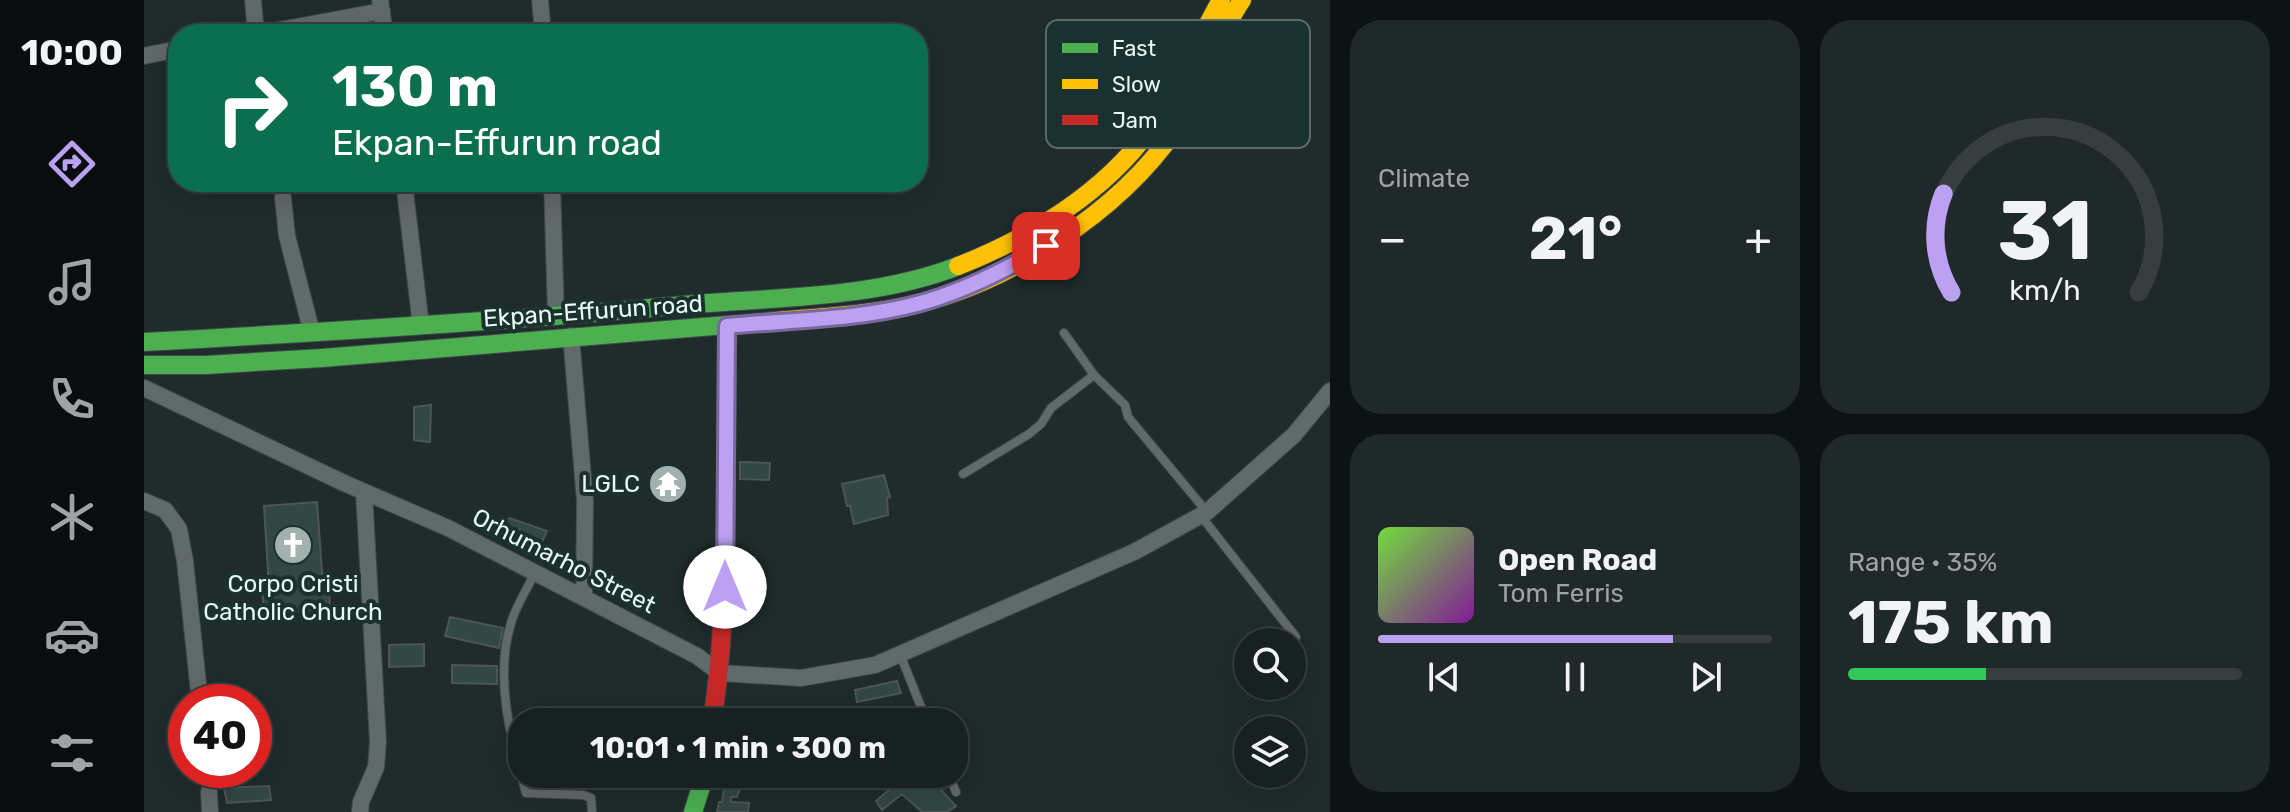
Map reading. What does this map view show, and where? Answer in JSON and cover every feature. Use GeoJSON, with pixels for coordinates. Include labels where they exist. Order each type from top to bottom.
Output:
{"type":"FeatureCollection","features":[{"type":"Feature","properties":{"kind":"main road"},"geometry":{"type":"LineString","coordinates":[[1211,20],[1221,0]]}},
{"type":"Feature","properties":{"kind":"main road","name":"Ekpan-Effurun road"},"geometry":{"type":"LineString","coordinates":[[1229,20],[1242,0]]}},
{"type":"Feature","properties":{"kind":"main road"},"geometry":{"type":"LineString","coordinates":[[144,342],[556,317],[868,288],[936,273],[990,254],[1057,214],[1134,148]]}},
{"type":"Feature","properties":{"kind":"main road","name":"Ekpan-Effurun road"},"geometry":{"type":"LineString","coordinates":[[144,365],[307,359],[727,326],[868,313],[917,304],[965,288],[1026,258],[1112,202],[1163,148]]}},
{"type":"Feature","properties":{"kind":"main road"},"geometry":{"type":"LineString","coordinates":[[868,288],[868,313]]}},
{"type":"Feature","properties":{"kind":"main road"},"geometry":{"type":"LineString","coordinates":[[714,708],[725,609],[727,326]]}},
{"type":"Feature","properties":{"kind":"main road"},"geometry":{"type":"LineString","coordinates":[[693,812],[701,788]]}},
{"type":"Feature","properties":{"kind":"street"},"geometry":{"type":"LineString","coordinates":[[253,0],[256,24]]}},
{"type":"Feature","properties":{"kind":"street"},"geometry":{"type":"LineString","coordinates":[[540,0],[542,24]]}},
{"type":"Feature","properties":{"kind":"street"},"geometry":{"type":"LineString","coordinates":[[301,24],[381,6]]}},
{"type":"Feature","properties":{"kind":"street"},"geometry":{"type":"LineString","coordinates":[[144,56],[168,51]]}},
{"type":"Feature","properties":{"kind":"street"},"geometry":{"type":"LineString","coordinates":[[405,192],[421,326]]}},
{"type":"Feature","properties":{"kind":"street"},"geometry":{"type":"LineString","coordinates":[[552,192],[556,317]]}},
{"type":"Feature","properties":{"kind":"street"},"geometry":{"type":"LineString","coordinates":[[283,198],[287,236],[312,333]]}},
{"type":"Feature","properties":{"kind":"street"},"geometry":{"type":"LineString","coordinates":[[571,336],[585,501],[584,598]]}},
{"type":"Feature","properties":{"kind":"street","name":"Orhumarho Street"},"geometry":{"type":"LineString","coordinates":[[144,388],[364,492],[448,528],[697,656],[720,673]]}},
{"type":"Feature","properties":{"kind":"street"},"geometry":{"type":"LineString","coordinates":[[720,673],[801,678],[875,665],[1134,552],[1204,513],[1294,435],[1330,391]]}},
{"type":"Feature","properties":{"kind":"street"},"geometry":{"type":"LineString","coordinates":[[360,812],[361,802],[376,767],[378,742],[364,492]]}},
{"type":"Feature","properties":{"kind":"street"},"geometry":{"type":"LineString","coordinates":[[144,501],[165,510],[179,529],[198,684]]}},
{"type":"Feature","properties":{"kind":"street"},"geometry":{"type":"LineString","coordinates":[[209,792],[210,812]]}},
{"type":"Feature","properties":{"kind":"lane"},"geometry":{"type":"LineString","coordinates":[[1064,333],[1094,375],[1125,405],[1128,417],[1289,628]]}},
{"type":"Feature","properties":{"kind":"lane"},"geometry":{"type":"LineString","coordinates":[[963,474],[1029,434],[1041,424],[1051,408],[1094,375]]}},
{"type":"Feature","properties":{"kind":"lane"},"geometry":{"type":"LineString","coordinates":[[535,573],[511,620],[504,655],[510,735],[526,793],[583,795],[591,798],[592,812]]}},
{"type":"Feature","properties":{"kind":"lane"},"geometry":{"type":"LineString","coordinates":[[900,654],[921,708]]}},
{"type":"Feature","properties":{"kind":"lane"},"geometry":{"type":"LineString","coordinates":[[954,788],[956,792]]}},
{"type":"Feature","properties":{"kind":"building"},"geometry":{"type":"Polygon","coordinates":[[[431,405],[430,442],[414,440],[414,407],[431,405]]]}},
{"type":"Feature","properties":{"kind":"building"},"geometry":{"type":"Polygon","coordinates":[[[740,462],[770,463],[769,480],[740,479],[740,462]]]}},
{"type":"Feature","properties":{"kind":"building"},"geometry":{"type":"Polygon","coordinates":[[[884,475],[890,497],[887,498],[888,515],[854,524],[842,484],[884,475]]]}},
{"type":"Feature","properties":{"kind":"building","name":"Corpo Cristi Catholic Church"},"geometry":{"type":"Polygon","coordinates":[[[317,502],[323,585],[329,584],[330,609],[264,614],[262,589],[269,588],[264,506],[317,502]]]}},
{"type":"Feature","properties":{"kind":"building"},"geometry":{"type":"Polygon","coordinates":[[[509,518],[547,531],[542,542],[506,523],[509,518]]]}},
{"type":"Feature","properties":{"kind":"building"},"geometry":{"type":"Polygon","coordinates":[[[450,617],[503,628],[499,648],[445,636],[450,617]]]}},
{"type":"Feature","properties":{"kind":"building"},"geometry":{"type":"Polygon","coordinates":[[[424,644],[424,666],[389,667],[389,645],[424,644]]]}},
{"type":"Feature","properties":{"kind":"building"},"geometry":{"type":"Polygon","coordinates":[[[452,665],[497,666],[497,684],[452,683],[452,665]]]}},
{"type":"Feature","properties":{"kind":"building"},"geometry":{"type":"Polygon","coordinates":[[[897,681],[901,693],[857,702],[855,690],[897,681]]]}},
{"type":"Feature","properties":{"kind":"building"},"geometry":{"type":"Polygon","coordinates":[[[224,788],[269,788],[271,800],[227,803],[224,788]]]}},
{"type":"Feature","properties":{"kind":"building"},"geometry":{"type":"Polygon","coordinates":[[[724,788],[740,788],[737,797],[731,797],[731,802],[749,803],[748,812],[717,812],[719,802],[722,802],[724,788]]]}},
{"type":"Feature","properties":{"kind":"building"},"geometry":{"type":"Polygon","coordinates":[[[891,788],[944,788],[941,790],[956,806],[947,812],[922,812],[902,794],[882,810],[876,801],[891,788]]]}},
{"type":"Feature","properties":{"kind":"traffic: fast"},"geometry":{"type":"LineString","coordinates":[[144,342],[489,321],[828,294],[895,284],[958,266]]}},
{"type":"Feature","properties":{"kind":"traffic: fast"},"geometry":{"type":"LineString","coordinates":[[144,365],[206,365],[322,358],[776,321]]}},
{"type":"Feature","properties":{"kind":"traffic: fast"},"geometry":{"type":"LineString","coordinates":[[726,512],[727,326]]}},
{"type":"Feature","properties":{"kind":"traffic: fast"},"geometry":{"type":"LineString","coordinates":[[693,812],[701,788]]}},
{"type":"Feature","properties":{"kind":"traffic: slow"},"geometry":{"type":"LineString","coordinates":[[1211,20],[1221,0]]}},
{"type":"Feature","properties":{"kind":"traffic: slow"},"geometry":{"type":"LineString","coordinates":[[1230,20],[1242,0]]}},
{"type":"Feature","properties":{"kind":"traffic: slow"},"geometry":{"type":"LineString","coordinates":[[958,266],[1012,242],[1064,211],[1111,173],[1135,148]]}},
{"type":"Feature","properties":{"kind":"traffic: slow"},"geometry":{"type":"LineString","coordinates":[[776,321],[908,306],[984,281],[1058,241],[1092,216],[1124,189],[1161,148]]}},
{"type":"Feature","properties":{"kind":"traffic: jam"},"geometry":{"type":"LineString","coordinates":[[714,708],[723,617],[726,512]]}},
{"type":"Feature","properties":{"kind":"place","name":"LGLC"},"geometry":{"type":"Point","coordinates":[668,484]}},
{"type":"Feature","properties":{"kind":"place","name":"Corpo Cristi Catholic Church"},"geometry":{"type":"Point","coordinates":[293,545]}},
{"type":"Feature","properties":{"kind":"route"},"geometry":{"type":"LineString","coordinates":[[725,587],[727,326],[868,313],[917,304],[965,288],[1046,246]]}}]}
